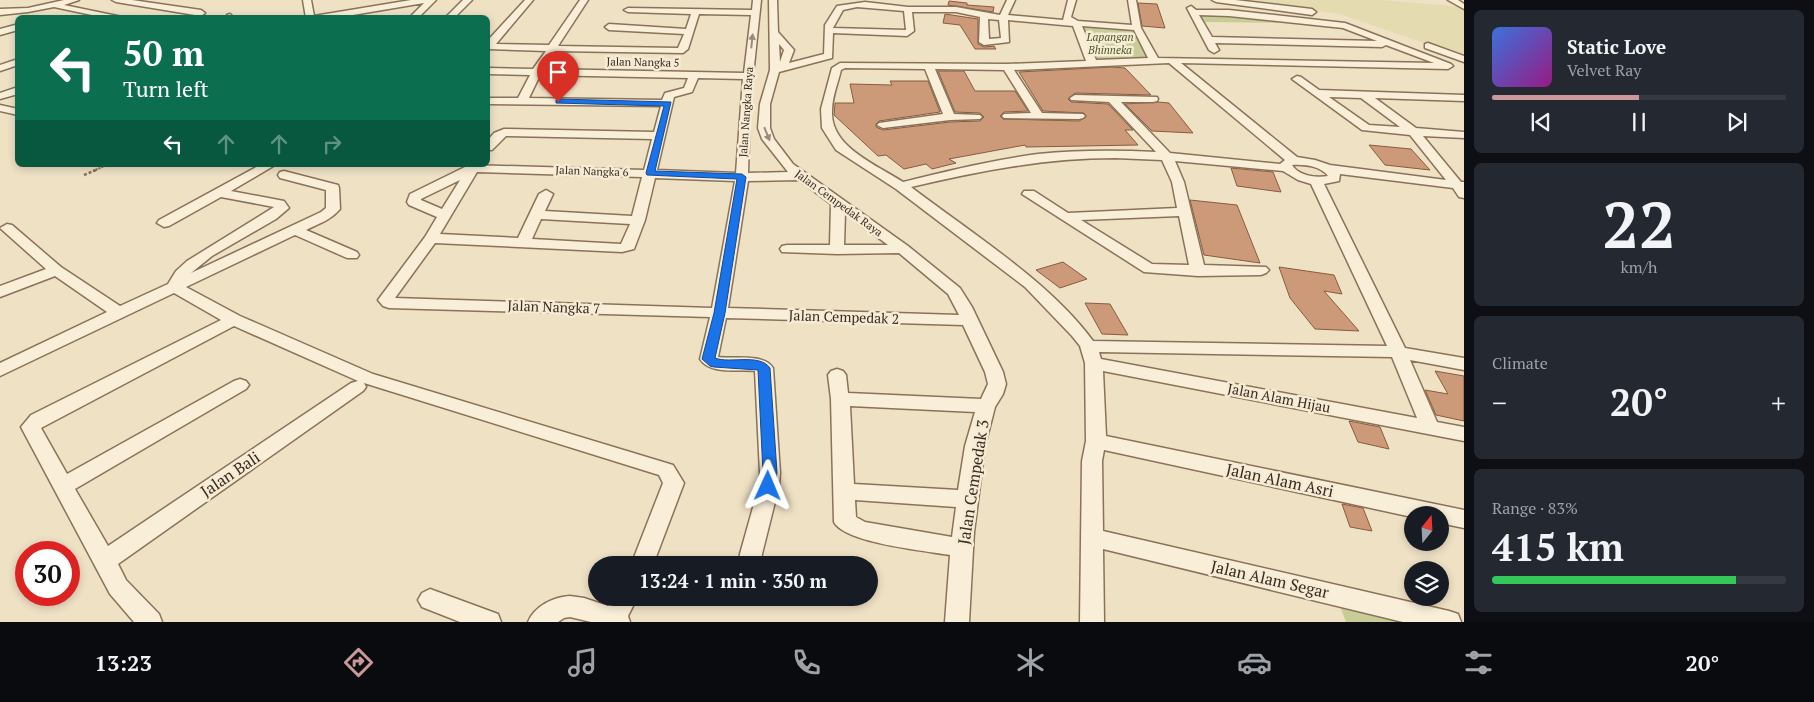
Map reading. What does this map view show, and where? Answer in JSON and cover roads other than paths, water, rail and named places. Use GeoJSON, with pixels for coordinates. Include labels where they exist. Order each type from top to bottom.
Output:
{"type":"FeatureCollection","features":[{"type":"Feature","properties":{"kind":"street"},"geometry":{"type":"LineString","coordinates":[[0,12],[35,9],[75,0]]}},
{"type":"Feature","properties":{"kind":"street"},"geometry":{"type":"LineString","coordinates":[[116,0],[201,13]]}},
{"type":"Feature","properties":{"kind":"street"},"geometry":{"type":"LineString","coordinates":[[307,0],[310,15]]}},
{"type":"Feature","properties":{"kind":"street"},"geometry":{"type":"LineString","coordinates":[[370,0],[370,10]]}},
{"type":"Feature","properties":{"kind":"street"},"geometry":{"type":"LineString","coordinates":[[349,15],[404,2],[426,0]]}},
{"type":"Feature","properties":{"kind":"street"},"geometry":{"type":"LineString","coordinates":[[416,15],[432,0]]}},
{"type":"Feature","properties":{"kind":"street"},"geometry":{"type":"LineString","coordinates":[[453,15],[468,0]]}},
{"type":"Feature","properties":{"kind":"street"},"geometry":{"type":"LineString","coordinates":[[530,0],[490,39],[490,47],[680,51],[683,49],[690,32],[696,12]]}},
{"type":"Feature","properties":{"kind":"street"},"geometry":{"type":"LineString","coordinates":[[522,101],[536,72],[584,0]]}},
{"type":"Feature","properties":{"kind":"street","name":"Jalan Nangka Raya"},"geometry":{"type":"LineString","coordinates":[[751,556],[770,473],[764,368],[758,365],[711,362],[709,359],[719,313],[742,177],[745,104],[757,0]]}},
{"type":"Feature","properties":{"kind":"street","name":"Jalan Cempedak Raya"},"geometry":{"type":"LineString","coordinates":[[773,0],[778,69],[765,104],[764,128],[768,139],[782,159],[800,176],[903,249],[954,291],[964,306],[969,320]]}},
{"type":"Feature","properties":{"kind":"street"},"geometry":{"type":"LineString","coordinates":[[984,16],[984,42],[1006,40],[1003,18],[1011,0]]}},
{"type":"Feature","properties":{"kind":"street"},"geometry":{"type":"LineString","coordinates":[[1072,0],[1066,18],[1076,23],[1092,64]]}},
{"type":"Feature","properties":{"kind":"street"},"geometry":{"type":"LineString","coordinates":[[1132,0],[1137,28],[1154,60]]}},
{"type":"Feature","properties":{"kind":"street"},"geometry":{"type":"LineString","coordinates":[[1216,0],[1248,1],[1321,13]]}},
{"type":"Feature","properties":{"kind":"street"},"geometry":{"type":"LineString","coordinates":[[1452,0],[1464,7]]}},
{"type":"Feature","properties":{"kind":"street"},"geometry":{"type":"LineString","coordinates":[[1092,622],[1092,461],[1096,441],[1091,355],[1063,316],[1030,284],[901,186],[840,147],[829,133],[824,117],[837,68],[828,30],[837,11],[845,6],[866,3],[908,8],[966,11],[984,16],[1003,18],[1137,28]]}},
{"type":"Feature","properties":{"kind":"street"},"geometry":{"type":"LineString","coordinates":[[53,5],[107,15]]}},
{"type":"Feature","properties":{"kind":"street"},"geometry":{"type":"LineString","coordinates":[[828,30],[907,33],[910,31],[908,8]]}},
{"type":"Feature","properties":{"kind":"street"},"geometry":{"type":"LineString","coordinates":[[35,9],[64,15]]}},
{"type":"Feature","properties":{"kind":"street"},"geometry":{"type":"LineString","coordinates":[[628,10],[755,13]]}},
{"type":"Feature","properties":{"kind":"street"},"geometry":{"type":"LineString","coordinates":[[778,69],[834,61],[929,67],[1007,67],[1154,60],[1448,66],[1351,27],[1192,10],[1202,23],[1219,61]]}},
{"type":"Feature","properties":{"kind":"street"},"geometry":{"type":"LineString","coordinates":[[1338,15],[1376,28]]}},
{"type":"Feature","properties":{"kind":"street"},"geometry":{"type":"LineString","coordinates":[[1236,23],[1324,24]]}},
{"type":"Feature","properties":{"kind":"street"},"geometry":{"type":"LineString","coordinates":[[610,27],[690,32]]}},
{"type":"Feature","properties":{"kind":"street"},"geometry":{"type":"LineString","coordinates":[[0,33],[15,28]]}},
{"type":"Feature","properties":{"kind":"street"},"geometry":{"type":"LineString","coordinates":[[0,33],[15,37]]}},
{"type":"Feature","properties":{"kind":"street"},"geometry":{"type":"LineString","coordinates":[[1210,40],[1395,44]]}},
{"type":"Feature","properties":{"kind":"street"},"geometry":{"type":"LineString","coordinates":[[1420,43],[1464,59]]}},
{"type":"Feature","properties":{"kind":"street"},"geometry":{"type":"LineString","coordinates":[[1171,60],[1303,177],[1327,180],[1330,173]]}},
{"type":"Feature","properties":{"kind":"street"},"geometry":{"type":"LineString","coordinates":[[0,68],[15,63]]}},
{"type":"Feature","properties":{"kind":"street"},"geometry":{"type":"LineString","coordinates":[[929,67],[950,117]]}},
{"type":"Feature","properties":{"kind":"street"},"geometry":{"type":"LineString","coordinates":[[1007,67],[1039,116]]}},
{"type":"Feature","properties":{"kind":"street"},"geometry":{"type":"LineString","coordinates":[[0,68],[15,71]]}},
{"type":"Feature","properties":{"kind":"street","name":"Jalan Nangka 5"},"geometry":{"type":"LineString","coordinates":[[490,71],[748,76]]}},
{"type":"Feature","properties":{"kind":"street"},"geometry":{"type":"LineString","coordinates":[[473,167],[431,238],[626,248],[629,246],[638,220],[669,94],[688,90],[694,75]]}},
{"type":"Feature","properties":{"kind":"street"},"geometry":{"type":"LineString","coordinates":[[1297,79],[1361,126],[1414,132],[1464,134]]}},
{"type":"Feature","properties":{"kind":"street"},"geometry":{"type":"LineString","coordinates":[[0,96],[15,91]]}},
{"type":"Feature","properties":{"kind":"street"},"geometry":{"type":"LineString","coordinates":[[1317,93],[1464,98]]}},
{"type":"Feature","properties":{"kind":"street"},"geometry":{"type":"LineString","coordinates":[[1364,95],[1414,132],[1462,188]]}},
{"type":"Feature","properties":{"kind":"street"},"geometry":{"type":"LineString","coordinates":[[1075,98],[1153,99]]}},
{"type":"Feature","properties":{"kind":"street"},"geometry":{"type":"LineString","coordinates":[[1112,99],[1168,157],[1178,182],[1198,270]]}},
{"type":"Feature","properties":{"kind":"street"},"geometry":{"type":"LineString","coordinates":[[490,100],[668,103]]}},
{"type":"Feature","properties":{"kind":"street"},"geometry":{"type":"LineString","coordinates":[[745,104],[765,104]]}},
{"type":"Feature","properties":{"kind":"street"},"geometry":{"type":"LineString","coordinates":[[0,108],[15,111]]}},
{"type":"Feature","properties":{"kind":"street"},"geometry":{"type":"LineString","coordinates":[[1008,116],[1079,116]]}},
{"type":"Feature","properties":{"kind":"street"},"geometry":{"type":"LineString","coordinates":[[883,125],[950,117],[976,117]]}},
{"type":"Feature","properties":{"kind":"street"},"geometry":{"type":"LineString","coordinates":[[490,143],[504,132],[660,136]]}},
{"type":"Feature","properties":{"kind":"street"},"geometry":{"type":"LineString","coordinates":[[901,186],[984,167],[1030,159],[1092,155],[1317,164],[1330,173],[1462,188]]}},
{"type":"Feature","properties":{"kind":"street"},"geometry":{"type":"LineString","coordinates":[[164,223],[266,167]]}},
{"type":"Feature","properties":{"kind":"street"},"geometry":{"type":"LineString","coordinates":[[445,215],[414,202],[415,196],[472,167]]}},
{"type":"Feature","properties":{"kind":"street","name":"Jalan Nangka 6"},"geometry":{"type":"LineString","coordinates":[[490,167],[742,177],[800,176]]}},
{"type":"Feature","properties":{"kind":"street"},"geometry":{"type":"LineString","coordinates":[[0,370],[333,210],[334,191],[330,186],[284,176]]}},
{"type":"Feature","properties":{"kind":"street"},"geometry":{"type":"LineString","coordinates":[[1316,180],[1398,352],[1430,427]]}},
{"type":"Feature","properties":{"kind":"street"},"geometry":{"type":"LineString","coordinates":[[174,287],[177,278],[192,265],[282,208],[279,204],[220,193]]}},
{"type":"Feature","properties":{"kind":"street"},"geometry":{"type":"LineString","coordinates":[[523,242],[546,194]]}},
{"type":"Feature","properties":{"kind":"street"},"geometry":{"type":"LineString","coordinates":[[1029,194],[1149,269],[1261,270]]}},
{"type":"Feature","properties":{"kind":"street"},"geometry":{"type":"LineString","coordinates":[[838,203],[838,250]]}},
{"type":"Feature","properties":{"kind":"street"},"geometry":{"type":"LineString","coordinates":[[1065,217],[1185,212]]}},
{"type":"Feature","properties":{"kind":"street"},"geometry":{"type":"LineString","coordinates":[[536,216],[638,220]]}},
{"type":"Feature","properties":{"kind":"street"},"geometry":{"type":"LineString","coordinates":[[7,228],[56,270],[119,313]]}},
{"type":"Feature","properties":{"kind":"street"},"geometry":{"type":"LineString","coordinates":[[294,230],[352,255]]}},
{"type":"Feature","properties":{"kind":"street","name":"Jalan Nangka 7"},"geometry":{"type":"LineString","coordinates":[[431,238],[388,296],[386,300],[389,303],[719,313]]}},
{"type":"Feature","properties":{"kind":"street"},"geometry":{"type":"LineString","coordinates":[[787,249],[903,249]]}},
{"type":"Feature","properties":{"kind":"street"},"geometry":{"type":"LineString","coordinates":[[0,292],[56,270]]}},
{"type":"Feature","properties":{"kind":"street"},"geometry":{"type":"LineString","coordinates":[[174,287],[234,320],[367,378],[666,470],[674,483],[646,556]]}},
{"type":"Feature","properties":{"kind":"street","name":"Jalan Cempedak 2"},"geometry":{"type":"LineString","coordinates":[[719,313],[969,320]]}},
{"type":"Feature","properties":{"kind":"street"},"geometry":{"type":"LineString","coordinates":[[150,622],[118,587],[31,427],[33,423],[234,320]]}},
{"type":"Feature","properties":{"kind":"street","name":"Jalan Cempedak 3"},"geometry":{"type":"LineString","coordinates":[[957,622],[961,548],[975,446],[986,406],[994,394],[997,384],[994,372],[969,320]]}},
{"type":"Feature","properties":{"kind":"street"},"geometry":{"type":"LineString","coordinates":[[1091,355],[1398,352],[1464,364]]}},
{"type":"Feature","properties":{"kind":"street","name":"Jalan Alam Hijau"},"geometry":{"type":"LineString","coordinates":[[1091,355],[1464,434]]}},
{"type":"Feature","properties":{"kind":"street"},"geometry":{"type":"LineString","coordinates":[[837,375],[840,399],[845,522],[853,528],[961,548]]}},
{"type":"Feature","properties":{"kind":"street"},"geometry":{"type":"LineString","coordinates":[[63,486],[240,385]]}},
{"type":"Feature","properties":{"kind":"street","name":"Jalan Bali"},"geometry":{"type":"LineString","coordinates":[[104,561],[357,387]]}},
{"type":"Feature","properties":{"kind":"street"},"geometry":{"type":"LineString","coordinates":[[840,399],[986,406]]}},
{"type":"Feature","properties":{"kind":"street","name":"Jalan Alam Asri"},"geometry":{"type":"LineString","coordinates":[[1096,441],[1464,519]]}},
{"type":"Feature","properties":{"kind":"street"},"geometry":{"type":"LineString","coordinates":[[843,491],[968,500]]}},
{"type":"Feature","properties":{"kind":"street","name":"Jalan Alam Segar"},"geometry":{"type":"LineString","coordinates":[[1091,537],[1449,622]]}},
{"type":"Feature","properties":{"kind":"street"},"geometry":{"type":"LineString","coordinates":[[430,600],[489,622]]}},
{"type":"Feature","properties":{"kind":"street"},"geometry":{"type":"LineString","coordinates":[[540,622],[554,611],[565,607],[580,609],[616,621],[621,606]]}},
{"type":"Feature","properties":{"kind":"park label","name":"Lapangan Bhinneka"},"geometry":{"type":"Point","coordinates":[1110,43]}}]}
